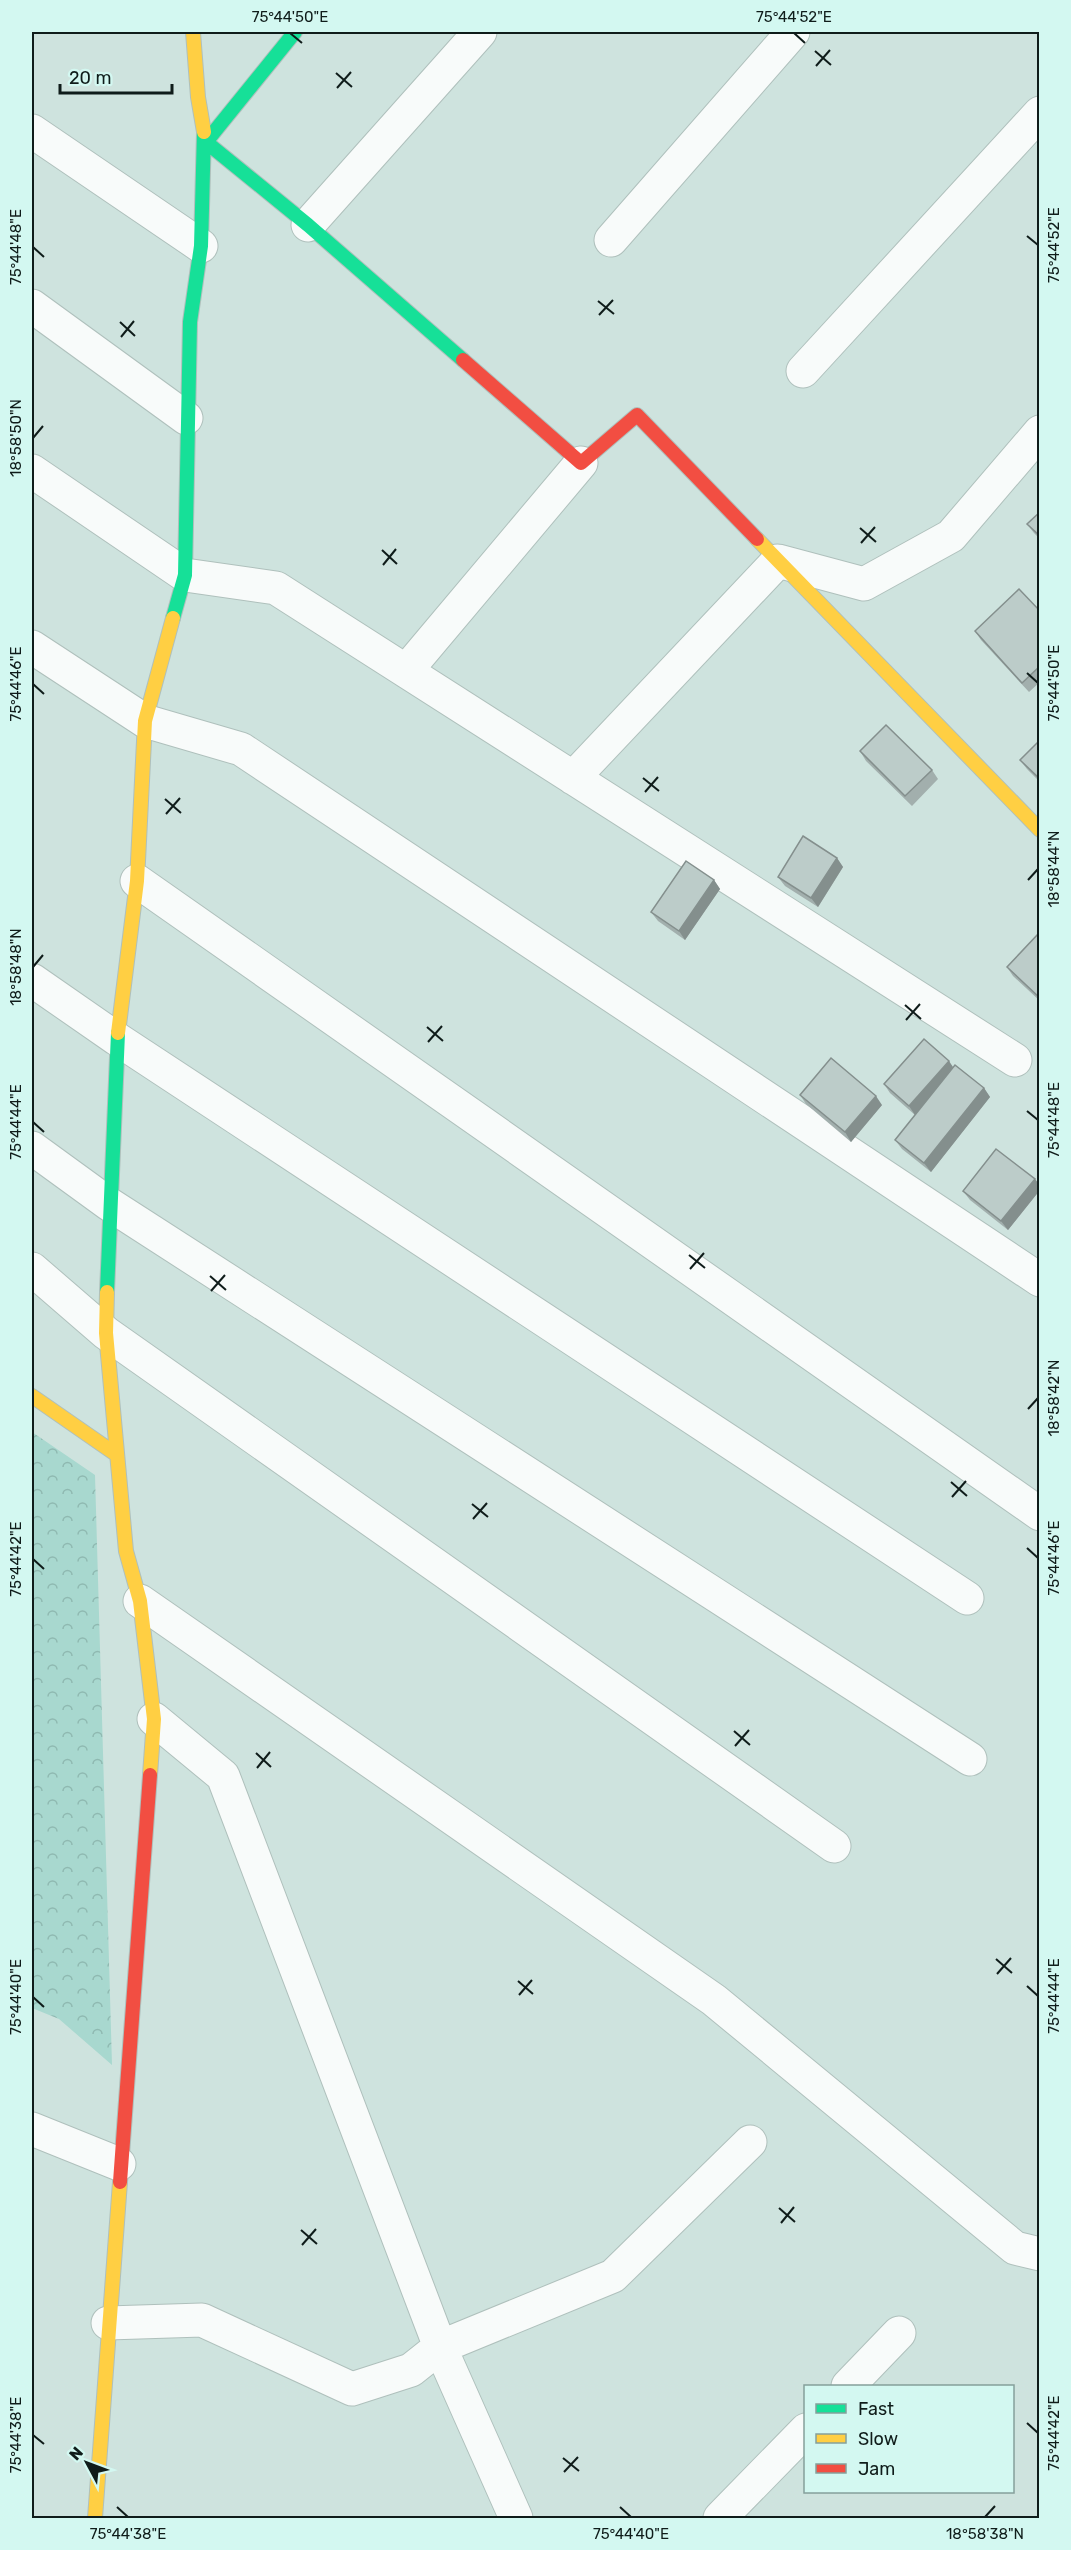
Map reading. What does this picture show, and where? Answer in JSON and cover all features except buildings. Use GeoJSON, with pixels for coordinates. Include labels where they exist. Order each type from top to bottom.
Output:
{"type":"FeatureCollection","features":[{"type":"Feature","properties":{"kind":"street"},"geometry":{"type":"LineString","coordinates":[[94,2518],[154,1719],[140,1601],[126,1551],[106,1333],[109,1204],[117,1039],[137,881],[145,721],[184,575],[190,322],[201,246],[206,141],[198,97],[194,32]]}},
{"type":"Feature","properties":{"kind":"street"},"geometry":{"type":"LineString","coordinates":[[206,141],[295,32]]}},
{"type":"Feature","properties":{"kind":"street"},"geometry":{"type":"LineString","coordinates":[[308,225],[480,32]]}},
{"type":"Feature","properties":{"kind":"street"},"geometry":{"type":"LineString","coordinates":[[611,240],[793,32]]}},
{"type":"Feature","properties":{"kind":"street"},"geometry":{"type":"LineString","coordinates":[[803,371],[1040,113]]}},
{"type":"Feature","properties":{"kind":"street"},"geometry":{"type":"LineString","coordinates":[[32,131],[201,246]]}},
{"type":"Feature","properties":{"kind":"street"},"geometry":{"type":"LineString","coordinates":[[206,141],[308,225],[581,463]]}},
{"type":"Feature","properties":{"kind":"street"},"geometry":{"type":"LineString","coordinates":[[32,306],[186,418]]}},
{"type":"Feature","properties":{"kind":"street"},"geometry":{"type":"LineString","coordinates":[[406,671],[581,463],[637,415],[1040,830]]}},
{"type":"Feature","properties":{"kind":"street"},"geometry":{"type":"LineString","coordinates":[[778,561],[864,584],[951,536],[1040,432]]}},
{"type":"Feature","properties":{"kind":"street"},"geometry":{"type":"LineString","coordinates":[[32,471],[184,575],[276,588],[1015,1060]]}},
{"type":"Feature","properties":{"kind":"street"},"geometry":{"type":"LineString","coordinates":[[573,778],[778,561]]}},
{"type":"Feature","properties":{"kind":"street"},"geometry":{"type":"LineString","coordinates":[[32,647],[145,721],[241,749],[1040,1280]]}},
{"type":"Feature","properties":{"kind":"street"},"geometry":{"type":"LineString","coordinates":[[137,881],[1040,1514]]}},
{"type":"Feature","properties":{"kind":"street"},"geometry":{"type":"LineString","coordinates":[[32,980],[117,1039],[967,1598]]}},
{"type":"Feature","properties":{"kind":"street"},"geometry":{"type":"LineString","coordinates":[[32,1148],[109,1204],[970,1759]]}},
{"type":"Feature","properties":{"kind":"street"},"geometry":{"type":"LineString","coordinates":[[32,1269],[106,1333],[834,1846]]}},
{"type":"Feature","properties":{"kind":"street"},"geometry":{"type":"LineString","coordinates":[[32,1396],[117,1455]]}},
{"type":"Feature","properties":{"kind":"street"},"geometry":{"type":"LineString","coordinates":[[140,1601],[714,2000],[1015,2248],[1040,2254]]}},
{"type":"Feature","properties":{"kind":"street"},"geometry":{"type":"LineString","coordinates":[[154,1719],[224,1776],[440,2347],[516,2518]]}},
{"type":"Feature","properties":{"kind":"street"},"geometry":{"type":"LineString","coordinates":[[32,2129],[119,2164]]}},
{"type":"Feature","properties":{"kind":"street"},"geometry":{"type":"LineString","coordinates":[[108,2323],[201,2319],[352,2389],[411,2370],[440,2347],[613,2276],[750,2142]]}},
{"type":"Feature","properties":{"kind":"street"},"geometry":{"type":"LineString","coordinates":[[849,2385],[899,2333]]}},
{"type":"Feature","properties":{"kind":"street"},"geometry":{"type":"LineString","coordinates":[[720,2518],[804,2432]]}},
{"type":"Feature","properties":{"kind":"green space"},"geometry":{"type":"Polygon","coordinates":[[[32,1432],[95,1475],[112,2065],[59,2019],[32,2008],[32,1432]]]}},
{"type":"Feature","properties":{"kind":"traffic: fast"},"geometry":{"type":"LineString","coordinates":[[295,32],[206,142],[308,225],[463,360]]}},
{"type":"Feature","properties":{"kind":"traffic: fast"},"geometry":{"type":"LineString","coordinates":[[173,618],[185,575],[190,322],[201,246],[204,132]]}},
{"type":"Feature","properties":{"kind":"traffic: fast"},"geometry":{"type":"LineString","coordinates":[[107,1292],[118,1033]]}},
{"type":"Feature","properties":{"kind":"traffic: slow"},"geometry":{"type":"LineString","coordinates":[[193,32],[198,97],[204,132]]}},
{"type":"Feature","properties":{"kind":"traffic: slow"},"geometry":{"type":"LineString","coordinates":[[757,539],[1040,830]]}},
{"type":"Feature","properties":{"kind":"traffic: slow"},"geometry":{"type":"LineString","coordinates":[[118,1033],[137,881],[145,721],[173,618]]}},
{"type":"Feature","properties":{"kind":"traffic: slow"},"geometry":{"type":"LineString","coordinates":[[107,1292],[106,1333],[126,1551],[140,1601],[154,1719],[150,1775]]}},
{"type":"Feature","properties":{"kind":"traffic: slow"},"geometry":{"type":"LineString","coordinates":[[32,1396],[117,1455]]}},
{"type":"Feature","properties":{"kind":"traffic: slow"},"geometry":{"type":"LineString","coordinates":[[95,2518],[120,2182]]}},
{"type":"Feature","properties":{"kind":"traffic: jam"},"geometry":{"type":"LineString","coordinates":[[463,360],[581,463],[637,415],[757,539]]}},
{"type":"Feature","properties":{"kind":"traffic: jam"},"geometry":{"type":"LineString","coordinates":[[120,2182],[150,1775]]}}]}
